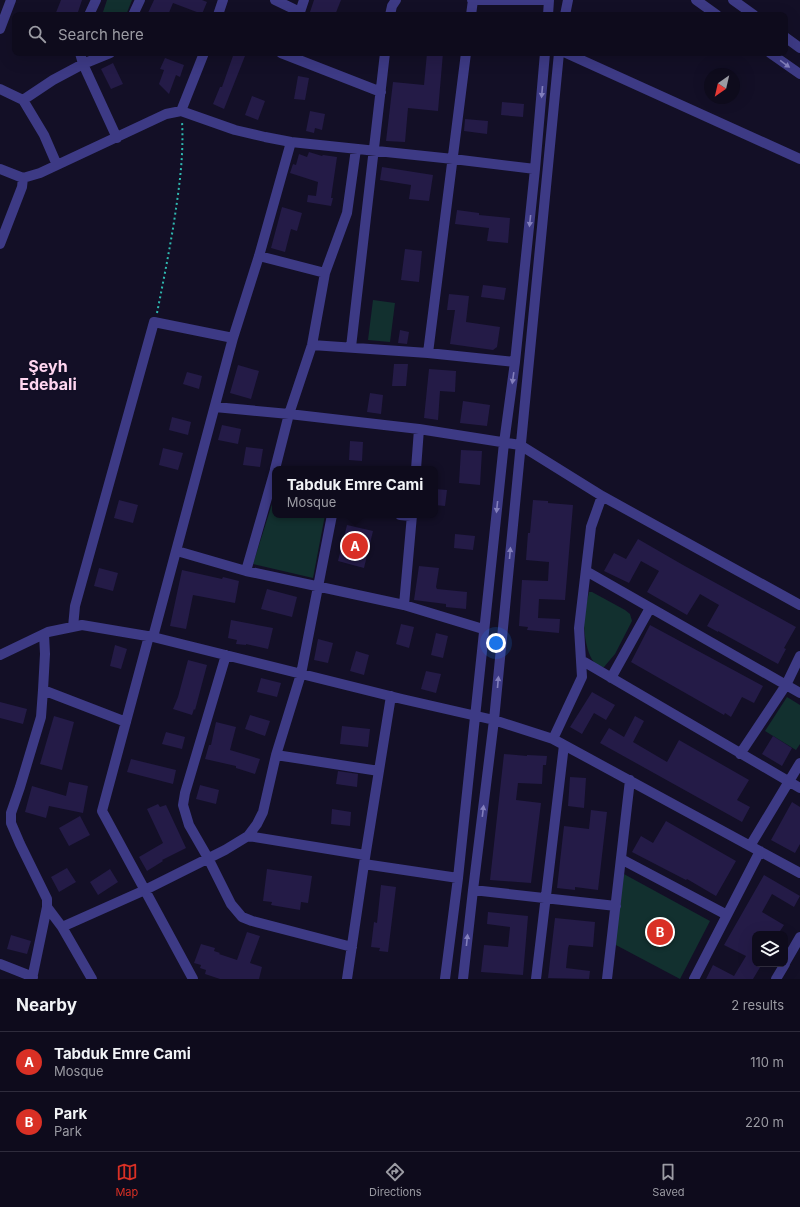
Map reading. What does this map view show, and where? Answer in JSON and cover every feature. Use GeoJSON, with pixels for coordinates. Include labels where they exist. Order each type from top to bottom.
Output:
{"type":"FeatureCollection","features":[{"type":"Feature","properties":{"kind":"street"},"geometry":{"type":"LineString","coordinates":[[0,29],[11,0]]}},
{"type":"Feature","properties":{"kind":"street"},"geometry":{"type":"LineString","coordinates":[[90,12],[96,0]]}},
{"type":"Feature","properties":{"kind":"street"},"geometry":{"type":"LineString","coordinates":[[134,12],[140,0]]}},
{"type":"Feature","properties":{"kind":"street"},"geometry":{"type":"LineString","coordinates":[[219,12],[223,0]]}},
{"type":"Feature","properties":{"kind":"street"},"geometry":{"type":"LineString","coordinates":[[275,0],[297,12]]}},
{"type":"Feature","properties":{"kind":"street"},"geometry":{"type":"LineString","coordinates":[[299,12],[304,0]]}},
{"type":"Feature","properties":{"kind":"street"},"geometry":{"type":"LineString","coordinates":[[391,12],[392,6],[396,0]]}},
{"type":"Feature","properties":{"kind":"street"},"geometry":{"type":"LineString","coordinates":[[471,12],[473,0],[549,0],[548,12]]}},
{"type":"Feature","properties":{"kind":"street"},"geometry":{"type":"LineString","coordinates":[[566,12],[568,0]]}},
{"type":"Feature","properties":{"kind":"street"},"geometry":{"type":"LineString","coordinates":[[696,0],[713,12]]}},
{"type":"Feature","properties":{"kind":"street"},"geometry":{"type":"LineString","coordinates":[[733,0],[750,12]]}},
{"type":"Feature","properties":{"kind":"street"},"geometry":{"type":"LineString","coordinates":[[788,39],[800,48]]}},
{"type":"Feature","properties":{"kind":"street"},"geometry":{"type":"LineString","coordinates":[[81,56],[83,64],[117,138]]}},
{"type":"Feature","properties":{"kind":"street"},"geometry":{"type":"LineString","coordinates":[[24,100],[53,80],[83,64],[103,56]]}},
{"type":"Feature","properties":{"kind":"street"},"geometry":{"type":"LineString","coordinates":[[181,111],[203,56]]}},
{"type":"Feature","properties":{"kind":"street"},"geometry":{"type":"LineString","coordinates":[[291,56],[381,92]]}},
{"type":"Feature","properties":{"kind":"street"},"geometry":{"type":"LineString","coordinates":[[351,347],[375,151],[385,56]]}},
{"type":"Feature","properties":{"kind":"street"},"geometry":{"type":"LineString","coordinates":[[428,353],[466,56]]}},
{"type":"Feature","properties":{"kind":"street"},"geometry":{"type":"LineString","coordinates":[[445,979],[458,878],[483,629],[504,443],[515,362],[535,169],[545,56]]}},
{"type":"Feature","properties":{"kind":"street"},"geometry":{"type":"LineString","coordinates":[[463,979],[494,720],[559,56]]}},
{"type":"Feature","properties":{"kind":"street"},"geometry":{"type":"LineString","coordinates":[[573,56],[800,160]]}},
{"type":"Feature","properties":{"kind":"street"},"geometry":{"type":"LineString","coordinates":[[774,56],[800,74]]}},
{"type":"Feature","properties":{"kind":"street"},"geometry":{"type":"LineString","coordinates":[[0,89],[24,100],[44,135],[57,165]]}},
{"type":"Feature","properties":{"kind":"street"},"geometry":{"type":"LineString","coordinates":[[0,169],[23,178],[40,173],[166,114],[181,111],[235,130],[292,142],[453,158],[535,169]]}},
{"type":"Feature","properties":{"kind":"street"},"geometry":{"type":"LineString","coordinates":[[194,979],[102,811],[126,722],[177,551],[233,338],[259,256],[292,142]]}},
{"type":"Feature","properties":{"kind":"street"},"geometry":{"type":"LineString","coordinates":[[276,466],[289,414],[312,345],[325,273],[347,213],[356,149]]}},
{"type":"Feature","properties":{"kind":"street"},"geometry":{"type":"LineString","coordinates":[[0,244],[22,187],[23,178]]}},
{"type":"Feature","properties":{"kind":"street"},"geometry":{"type":"LineString","coordinates":[[259,256],[325,273]]}},
{"type":"Feature","properties":{"kind":"street"},"geometry":{"type":"LineString","coordinates":[[73,627],[75,606],[154,322],[233,338]]}},
{"type":"Feature","properties":{"kind":"street"},"geometry":{"type":"LineString","coordinates":[[312,345],[428,353],[515,362]]}},
{"type":"Feature","properties":{"kind":"street"},"geometry":{"type":"LineString","coordinates":[[215,407],[419,429],[520,445],[602,496],[800,605]]}},
{"type":"Feature","properties":{"kind":"street"},"geometry":{"type":"LineString","coordinates":[[416,466],[419,429]]}},
{"type":"Feature","properties":{"kind":"street"},"geometry":{"type":"LineString","coordinates":[[553,739],[582,677],[579,628],[591,527],[602,496]]}},
{"type":"Feature","properties":{"kind":"street"},"geometry":{"type":"LineString","coordinates":[[246,571],[271,499]]}},
{"type":"Feature","properties":{"kind":"street"},"geometry":{"type":"LineString","coordinates":[[62,927],[145,890],[208,858],[248,836],[257,824],[263,812],[276,755],[300,674],[331,518]]}},
{"type":"Feature","properties":{"kind":"street"},"geometry":{"type":"LineString","coordinates":[[404,605],[412,518]]}},
{"type":"Feature","properties":{"kind":"street"},"geometry":{"type":"LineString","coordinates":[[177,551],[246,571],[404,605],[483,629]]}},
{"type":"Feature","properties":{"kind":"street"},"geometry":{"type":"LineString","coordinates":[[586,571],[800,693]]}},
{"type":"Feature","properties":{"kind":"street"},"geometry":{"type":"LineString","coordinates":[[611,678],[650,608]]}},
{"type":"Feature","properties":{"kind":"street"},"geometry":{"type":"LineString","coordinates":[[0,655],[44,634],[82,625],[151,636],[300,674],[494,720],[553,739],[800,873]]}},
{"type":"Feature","properties":{"kind":"street"},"geometry":{"type":"LineString","coordinates":[[0,964],[33,978],[47,907],[47,899],[11,823],[11,813],[41,717],[45,654],[44,634]]}},
{"type":"Feature","properties":{"kind":"street"},"geometry":{"type":"LineString","coordinates":[[226,655],[185,792],[183,805],[189,825],[208,858],[231,904],[242,917],[252,921],[352,947]]}},
{"type":"Feature","properties":{"kind":"street"},"geometry":{"type":"LineString","coordinates":[[740,754],[786,685],[800,656]]}},
{"type":"Feature","properties":{"kind":"street"},"geometry":{"type":"LineString","coordinates":[[581,660],[800,788]]}},
{"type":"Feature","properties":{"kind":"street"},"geometry":{"type":"LineString","coordinates":[[43,690],[126,722]]}},
{"type":"Feature","properties":{"kind":"street"},"geometry":{"type":"LineString","coordinates":[[348,979],[365,859],[391,696]]}},
{"type":"Feature","properties":{"kind":"street"},"geometry":{"type":"LineString","coordinates":[[536,979],[564,745]]}},
{"type":"Feature","properties":{"kind":"street"},"geometry":{"type":"LineString","coordinates":[[276,755],[379,771]]}},
{"type":"Feature","properties":{"kind":"street"},"geometry":{"type":"LineString","coordinates":[[750,846],[800,763]]}},
{"type":"Feature","properties":{"kind":"street"},"geometry":{"type":"LineString","coordinates":[[608,979],[630,780]]}},
{"type":"Feature","properties":{"kind":"street"},"geometry":{"type":"LineString","coordinates":[[248,836],[458,878]]}},
{"type":"Feature","properties":{"kind":"street"},"geometry":{"type":"LineString","coordinates":[[694,979],[760,851]]}},
{"type":"Feature","properties":{"kind":"street"},"geometry":{"type":"LineString","coordinates":[[621,859],[726,915]]}},
{"type":"Feature","properties":{"kind":"street"},"geometry":{"type":"LineString","coordinates":[[473,890],[616,906]]}},
{"type":"Feature","properties":{"kind":"street"},"geometry":{"type":"LineString","coordinates":[[47,907],[62,927],[92,979]]}},
{"type":"Feature","properties":{"kind":"street"},"geometry":{"type":"LineString","coordinates":[[788,961],[797,951],[800,937]]}},
{"type":"Feature","properties":{"kind":"street"},"geometry":{"type":"LineString","coordinates":[[776,979],[783,967]]}},
{"type":"Feature","properties":{"kind":"path"},"geometry":{"type":"LineString","coordinates":[[154,322],[165,274],[177,203],[183,155],[181,111]]}},
{"type":"Feature","properties":{"kind":"green space"},"geometry":{"type":"Polygon","coordinates":[[[107,0],[132,0],[127,12],[103,12],[107,0]]]}},
{"type":"Feature","properties":{"kind":"green space"},"geometry":{"type":"Polygon","coordinates":[[[373,300],[395,303],[390,342],[368,340],[373,300]]]}},
{"type":"Feature","properties":{"kind":"green space"},"geometry":{"type":"Polygon","coordinates":[[[272,504],[272,518],[324,518],[313,578],[253,564],[272,504]]]}},
{"type":"Feature","properties":{"kind":"green space"},"geometry":{"type":"Polygon","coordinates":[[[589,592],[592,592],[625,610],[630,614],[632,621],[615,654],[604,667],[599,666],[594,662],[586,642],[584,619],[589,592]]]}},
{"type":"Feature","properties":{"kind":"green space"},"geometry":{"type":"Polygon","coordinates":[[[787,697],[800,705],[800,744],[796,750],[765,731],[787,697]]]}},
{"type":"Feature","properties":{"kind":"green space"},"geometry":{"type":"Polygon","coordinates":[[[622,873],[710,921],[680,979],[614,944],[622,873]]]}},
{"type":"Feature","properties":{"kind":"building"},"geometry":{"type":"Polygon","coordinates":[[[61,0],[82,0],[78,12],[56,12],[61,0]]]}},
{"type":"Feature","properties":{"kind":"building"},"geometry":{"type":"Polygon","coordinates":[[[154,0],[202,0],[207,2],[203,12],[197,12],[173,3],[169,12],[148,12],[154,0]]]}},
{"type":"Feature","properties":{"kind":"building"},"geometry":{"type":"Polygon","coordinates":[[[314,0],[341,0],[336,12],[310,12],[314,0]]]}},
{"type":"Feature","properties":{"kind":"building"},"geometry":{"type":"Polygon","coordinates":[[[233,56],[245,56],[224,109],[213,104],[220,87],[222,87],[233,56]]]}},
{"type":"Feature","properties":{"kind":"building"},"geometry":{"type":"Polygon","coordinates":[[[427,56],[443,56],[438,111],[408,108],[405,142],[386,141],[393,82],[424,85],[427,56]]]}},
{"type":"Feature","properties":{"kind":"building"},"geometry":{"type":"Polygon","coordinates":[[[165,58],[184,65],[180,77],[176,75],[169,94],[159,84],[164,70],[160,69],[165,58]]]}},
{"type":"Feature","properties":{"kind":"building"},"geometry":{"type":"Polygon","coordinates":[[[113,63],[123,84],[111,89],[101,69],[113,63]]]}},
{"type":"Feature","properties":{"kind":"building"},"geometry":{"type":"Polygon","coordinates":[[[298,76],[309,78],[305,100],[294,99],[298,76]]]}},
{"type":"Feature","properties":{"kind":"building"},"geometry":{"type":"Polygon","coordinates":[[[252,96],[265,101],[258,120],[245,115],[252,96]]]}},
{"type":"Feature","properties":{"kind":"building"},"geometry":{"type":"Polygon","coordinates":[[[502,102],[524,104],[523,117],[501,115],[502,102]]]}},
{"type":"Feature","properties":{"kind":"building"},"geometry":{"type":"Polygon","coordinates":[[[310,111],[325,114],[322,130],[315,128],[314,133],[306,131],[310,111]]]}},
{"type":"Feature","properties":{"kind":"building"},"geometry":{"type":"Polygon","coordinates":[[[465,119],[488,121],[487,134],[464,131],[465,119]]]}},
{"type":"Feature","properties":{"kind":"building"},"geometry":{"type":"Polygon","coordinates":[[[309,152],[322,156],[337,157],[331,206],[307,202],[308,195],[316,196],[318,182],[290,173],[293,164],[296,165],[299,154],[307,157],[309,152]]]}},
{"type":"Feature","properties":{"kind":"building"},"geometry":{"type":"Polygon","coordinates":[[[382,167],[433,175],[429,201],[409,199],[411,185],[380,180],[382,167]]]}},
{"type":"Feature","properties":{"kind":"building"},"geometry":{"type":"Polygon","coordinates":[[[282,207],[302,213],[297,231],[291,229],[285,252],[271,248],[282,207]]]}},
{"type":"Feature","properties":{"kind":"building"},"geometry":{"type":"Polygon","coordinates":[[[457,210],[479,213],[479,215],[510,218],[508,243],[487,241],[489,228],[455,224],[457,210]]]}},
{"type":"Feature","properties":{"kind":"building"},"geometry":{"type":"Polygon","coordinates":[[[405,249],[422,251],[419,282],[401,280],[405,249]]]}},
{"type":"Feature","properties":{"kind":"building"},"geometry":{"type":"Polygon","coordinates":[[[483,285],[506,288],[504,300],[481,297],[483,285]]]}},
{"type":"Feature","properties":{"kind":"building"},"geometry":{"type":"Polygon","coordinates":[[[449,294],[469,296],[466,322],[500,327],[497,347],[493,350],[450,344],[455,310],[447,310],[449,294]]]}},
{"type":"Feature","properties":{"kind":"building"},"geometry":{"type":"Polygon","coordinates":[[[400,330],[409,332],[407,344],[398,343],[400,330]]]}},
{"type":"Feature","properties":{"kind":"building"},"geometry":{"type":"Polygon","coordinates":[[[394,364],[408,364],[406,386],[392,386],[394,364]]]}},
{"type":"Feature","properties":{"kind":"building"},"geometry":{"type":"Polygon","coordinates":[[[238,365],[259,371],[251,399],[230,393],[238,365]]]}},
{"type":"Feature","properties":{"kind":"building"},"geometry":{"type":"Polygon","coordinates":[[[429,369],[456,371],[455,392],[440,391],[438,420],[424,418],[429,369]]]}},
{"type":"Feature","properties":{"kind":"building"},"geometry":{"type":"Polygon","coordinates":[[[187,372],[202,376],[199,389],[183,384],[187,372]]]}},
{"type":"Feature","properties":{"kind":"building"},"geometry":{"type":"Polygon","coordinates":[[[370,393],[383,395],[381,414],[367,412],[370,393]]]}},
{"type":"Feature","properties":{"kind":"building"},"geometry":{"type":"Polygon","coordinates":[[[463,401],[490,405],[487,426],[460,423],[463,401]]]}},
{"type":"Feature","properties":{"kind":"building"},"geometry":{"type":"Polygon","coordinates":[[[172,417],[191,422],[188,435],[169,430],[172,417]]]}},
{"type":"Feature","properties":{"kind":"building"},"geometry":{"type":"Polygon","coordinates":[[[222,425],[241,429],[238,444],[218,440],[222,425]]]}},
{"type":"Feature","properties":{"kind":"building"},"geometry":{"type":"Polygon","coordinates":[[[350,441],[363,442],[362,461],[349,460],[350,441]]]}},
{"type":"Feature","properties":{"kind":"building"},"geometry":{"type":"Polygon","coordinates":[[[246,447],[263,449],[260,467],[243,465],[246,447]]]}},
{"type":"Feature","properties":{"kind":"building"},"geometry":{"type":"Polygon","coordinates":[[[163,448],[183,453],[178,470],[159,465],[163,448]]]}},
{"type":"Feature","properties":{"kind":"building"},"geometry":{"type":"Polygon","coordinates":[[[461,450],[482,451],[480,485],[459,483],[461,450]]]}},
{"type":"Feature","properties":{"kind":"building"},"geometry":{"type":"Polygon","coordinates":[[[438,489],[447,490],[445,506],[438,505],[438,489]]]}},
{"type":"Feature","properties":{"kind":"building"},"geometry":{"type":"Polygon","coordinates":[[[119,500],[138,505],[133,523],[114,518],[119,500]]]}},
{"type":"Feature","properties":{"kind":"building"},"geometry":{"type":"Polygon","coordinates":[[[533,500],[573,505],[565,600],[539,599],[538,618],[560,619],[559,633],[527,630],[528,627],[519,626],[522,580],[548,581],[549,562],[526,560],[533,500]]]}},
{"type":"Feature","properties":{"kind":"building"},"geometry":{"type":"Polygon","coordinates":[[[347,525],[373,531],[364,568],[338,561],[347,525]]]}},
{"type":"Feature","properties":{"kind":"building"},"geometry":{"type":"Polygon","coordinates":[[[455,534],[475,536],[473,550],[454,548],[455,534]]]}},
{"type":"Feature","properties":{"kind":"building"},"geometry":{"type":"Polygon","coordinates":[[[638,539],[796,627],[784,648],[786,649],[778,664],[707,626],[719,605],[700,594],[687,615],[647,592],[659,571],[641,561],[629,583],[604,571],[614,553],[626,559],[638,539]]]}},
{"type":"Feature","properties":{"kind":"building"},"geometry":{"type":"Polygon","coordinates":[[[419,566],[439,568],[437,589],[467,592],[466,609],[446,607],[446,604],[414,600],[419,566]]]}},
{"type":"Feature","properties":{"kind":"building"},"geometry":{"type":"Polygon","coordinates":[[[99,568],[118,573],[113,591],[94,586],[99,568]]]}},
{"type":"Feature","properties":{"kind":"building"},"geometry":{"type":"Polygon","coordinates":[[[182,570],[222,579],[223,577],[239,581],[235,603],[193,595],[186,629],[170,626],[182,570]]]}},
{"type":"Feature","properties":{"kind":"building"},"geometry":{"type":"Polygon","coordinates":[[[267,589],[297,597],[292,617],[261,609],[267,589]]]}},
{"type":"Feature","properties":{"kind":"building"},"geometry":{"type":"Polygon","coordinates":[[[231,620],[273,628],[268,649],[246,644],[236,644],[237,640],[228,638],[231,620]]]}},
{"type":"Feature","properties":{"kind":"building"},"geometry":{"type":"Polygon","coordinates":[[[401,624],[414,627],[409,648],[396,644],[401,624]]]}},
{"type":"Feature","properties":{"kind":"building"},"geometry":{"type":"Polygon","coordinates":[[[650,625],[763,686],[754,703],[742,697],[731,717],[725,713],[724,715],[631,662],[650,625]]]}},
{"type":"Feature","properties":{"kind":"building"},"geometry":{"type":"Polygon","coordinates":[[[436,633],[448,636],[443,658],[431,655],[436,633]]]}},
{"type":"Feature","properties":{"kind":"building"},"geometry":{"type":"Polygon","coordinates":[[[318,639],[333,643],[328,663],[314,660],[318,639]]]}},
{"type":"Feature","properties":{"kind":"building"},"geometry":{"type":"Polygon","coordinates":[[[115,645],[127,649],[121,669],[110,666],[115,645]]]}},
{"type":"Feature","properties":{"kind":"building"},"geometry":{"type":"Polygon","coordinates":[[[356,651],[369,655],[364,675],[350,671],[356,651]]]}},
{"type":"Feature","properties":{"kind":"building"},"geometry":{"type":"Polygon","coordinates":[[[188,660],[207,665],[195,710],[194,709],[192,715],[173,709],[178,697],[188,660]]]}},
{"type":"Feature","properties":{"kind":"building"},"geometry":{"type":"Polygon","coordinates":[[[426,671],[441,674],[436,693],[421,689],[426,671]]]}},
{"type":"Feature","properties":{"kind":"building"},"geometry":{"type":"Polygon","coordinates":[[[261,678],[281,683],[277,697],[257,692],[261,678]]]}},
{"type":"Feature","properties":{"kind":"building"},"geometry":{"type":"Polygon","coordinates":[[[592,692],[615,705],[606,720],[594,713],[582,734],[570,727],[592,692]]]}},
{"type":"Feature","properties":{"kind":"building"},"geometry":{"type":"Polygon","coordinates":[[[0,702],[27,709],[23,724],[0,718],[0,702]]]}},
{"type":"Feature","properties":{"kind":"building"},"geometry":{"type":"Polygon","coordinates":[[[250,715],[270,721],[265,736],[245,729],[250,715]]]}},
{"type":"Feature","properties":{"kind":"building"},"geometry":{"type":"Polygon","coordinates":[[[54,716],[74,722],[62,770],[40,764],[54,716]]]}},
{"type":"Feature","properties":{"kind":"building"},"geometry":{"type":"Polygon","coordinates":[[[635,716],[644,721],[633,742],[667,762],[679,740],[749,780],[737,800],[750,807],[742,822],[600,743],[609,728],[624,737],[635,716]]]}},
{"type":"Feature","properties":{"kind":"building"},"geometry":{"type":"Polygon","coordinates":[[[216,722],[236,727],[230,750],[260,759],[255,774],[236,768],[236,766],[205,759],[209,745],[211,745],[216,722]]]}},
{"type":"Feature","properties":{"kind":"building"},"geometry":{"type":"Polygon","coordinates":[[[342,726],[370,729],[368,747],[340,744],[342,726]]]}},
{"type":"Feature","properties":{"kind":"building"},"geometry":{"type":"Polygon","coordinates":[[[166,732],[185,737],[182,749],[162,744],[166,732]]]}},
{"type":"Feature","properties":{"kind":"building"},"geometry":{"type":"Polygon","coordinates":[[[773,736],[792,748],[782,766],[762,754],[773,736]]]}},
{"type":"Feature","properties":{"kind":"building"},"geometry":{"type":"Polygon","coordinates":[[[504,754],[547,756],[546,765],[543,765],[542,784],[518,783],[516,800],[541,803],[531,883],[490,880],[504,754]]]}},
{"type":"Feature","properties":{"kind":"building"},"geometry":{"type":"Polygon","coordinates":[[[131,759],[176,770],[173,784],[127,772],[131,759]]]}},
{"type":"Feature","properties":{"kind":"building"},"geometry":{"type":"Polygon","coordinates":[[[338,771],[358,774],[357,787],[336,784],[338,771]]]}},
{"type":"Feature","properties":{"kind":"building"},"geometry":{"type":"Polygon","coordinates":[[[570,777],[586,778],[584,808],[568,806],[570,777]]]}},
{"type":"Feature","properties":{"kind":"building"},"geometry":{"type":"Polygon","coordinates":[[[69,782],[88,786],[83,813],[49,806],[46,818],[25,812],[32,786],[66,796],[69,782]]]}},
{"type":"Feature","properties":{"kind":"building"},"geometry":{"type":"Polygon","coordinates":[[[200,785],[219,790],[216,804],[196,799],[200,785]]]}},
{"type":"Feature","properties":{"kind":"building"},"geometry":{"type":"Polygon","coordinates":[[[792,802],[800,807],[800,844],[795,853],[771,840],[792,802]]]}},
{"type":"Feature","properties":{"kind":"building"},"geometry":{"type":"Polygon","coordinates":[[[158,804],[160,807],[166,805],[186,848],[162,860],[163,861],[147,871],[139,857],[163,843],[147,809],[158,804]]]}},
{"type":"Feature","properties":{"kind":"building"},"geometry":{"type":"Polygon","coordinates":[[[332,809],[351,812],[350,826],[331,824],[332,809]]]}},
{"type":"Feature","properties":{"kind":"building"},"geometry":{"type":"Polygon","coordinates":[[[591,810],[607,812],[598,890],[575,887],[575,890],[557,888],[564,826],[589,829],[591,810]]]}},
{"type":"Feature","properties":{"kind":"building"},"geometry":{"type":"Polygon","coordinates":[[[80,816],[90,835],[69,846],[59,828],[80,816]]]}},
{"type":"Feature","properties":{"kind":"building"},"geometry":{"type":"Polygon","coordinates":[[[666,821],[736,861],[716,896],[687,879],[686,880],[632,852],[641,836],[653,843],[666,821]]]}},
{"type":"Feature","properties":{"kind":"building"},"geometry":{"type":"Polygon","coordinates":[[[67,868],[76,882],[59,892],[51,877],[67,868]]]}},
{"type":"Feature","properties":{"kind":"building"},"geometry":{"type":"Polygon","coordinates":[[[110,869],[118,882],[98,895],[90,882],[110,869]]]}},
{"type":"Feature","properties":{"kind":"building"},"geometry":{"type":"Polygon","coordinates":[[[267,869],[312,876],[308,903],[301,902],[300,910],[271,905],[272,902],[263,901],[267,869]]]}},
{"type":"Feature","properties":{"kind":"building"},"geometry":{"type":"Polygon","coordinates":[[[764,875],[800,896],[794,907],[772,894],[762,912],[784,925],[780,931],[752,931],[752,967],[760,967],[753,979],[706,979],[713,965],[734,976],[746,956],[724,945],[764,875]]]}},
{"type":"Feature","properties":{"kind":"building"},"geometry":{"type":"Polygon","coordinates":[[[381,885],[396,887],[388,952],[379,951],[380,948],[371,947],[374,922],[377,923],[381,885]]]}},
{"type":"Feature","properties":{"kind":"building"},"geometry":{"type":"Polygon","coordinates":[[[488,912],[528,916],[523,975],[481,972],[484,945],[508,947],[510,927],[487,924],[488,912]]]}},
{"type":"Feature","properties":{"kind":"building"},"geometry":{"type":"Polygon","coordinates":[[[555,918],[595,922],[593,947],[569,945],[568,948],[566,968],[590,971],[589,979],[548,978],[555,918]]]}},
{"type":"Feature","properties":{"kind":"building"},"geometry":{"type":"Polygon","coordinates":[[[247,932],[260,936],[250,963],[262,967],[259,979],[220,979],[205,974],[206,970],[200,968],[201,965],[194,963],[201,944],[215,948],[214,951],[220,953],[219,954],[237,960],[247,932]]]}},
{"type":"Feature","properties":{"kind":"building"},"geometry":{"type":"Polygon","coordinates":[[[11,935],[31,941],[27,954],[7,949],[11,935]]]}},
{"type":"Feature","properties":{"kind":"place","name":"Tabduk Emre Cami"},"geometry":{"type":"Point","coordinates":[355,546]}},
{"type":"Feature","properties":{"kind":"place","name":"Park"},"geometry":{"type":"Point","coordinates":[660,932]}},
{"type":"Feature","properties":{"kind":"district","name":"Şeyh Edebali"},"geometry":{"type":"Point","coordinates":[48,375]}}]}
